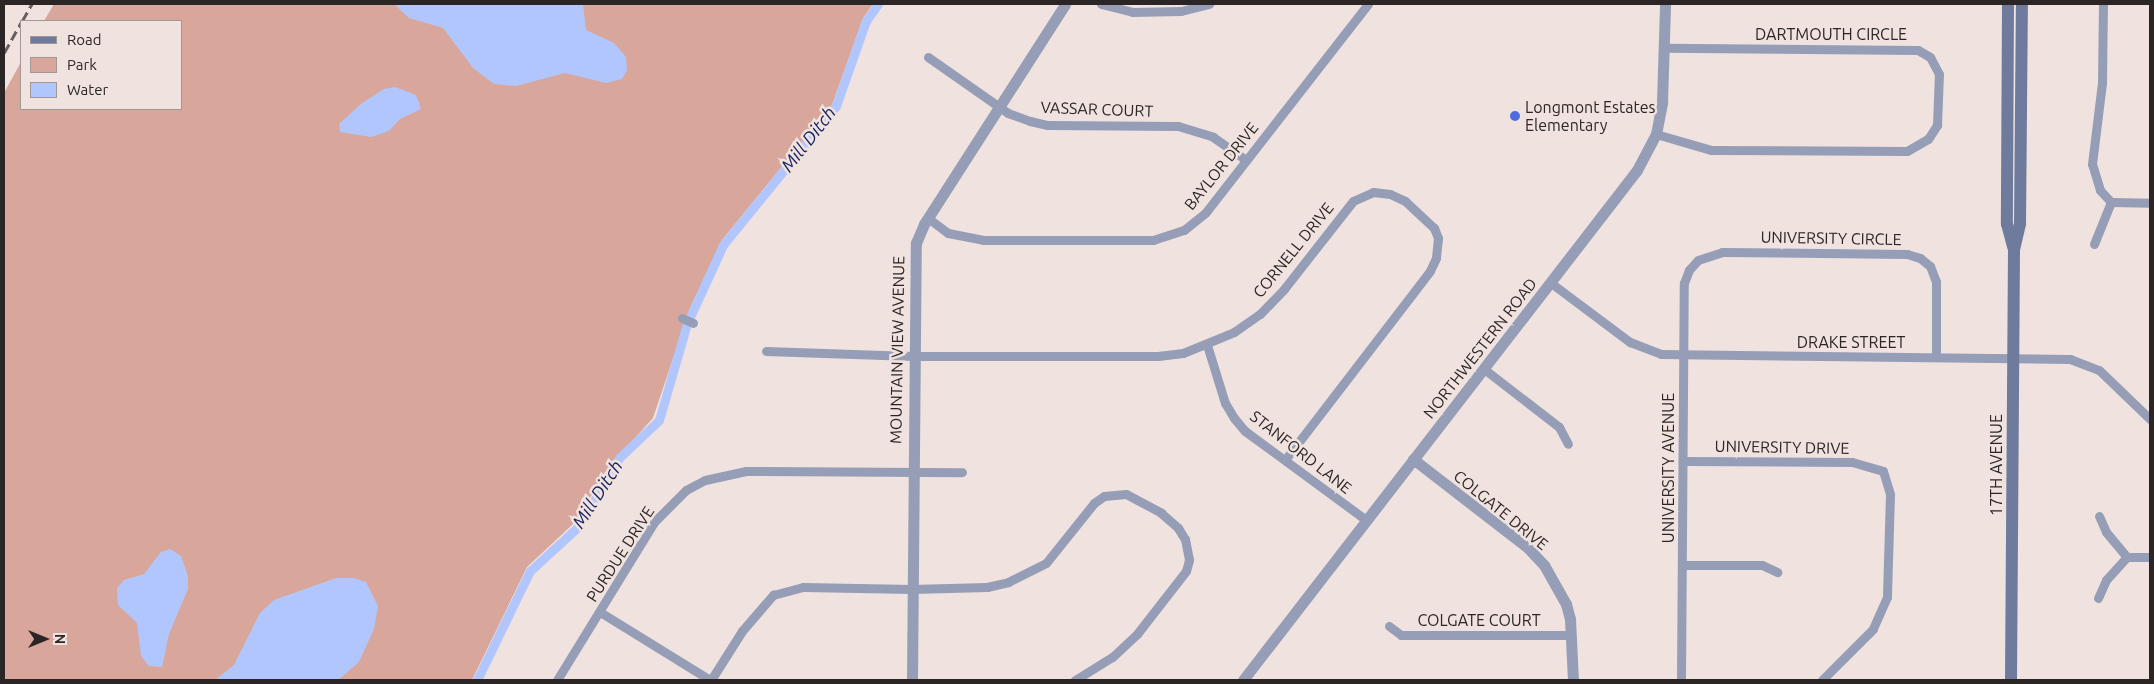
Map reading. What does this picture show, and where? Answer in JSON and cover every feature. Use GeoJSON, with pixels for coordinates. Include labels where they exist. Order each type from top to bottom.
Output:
{"type":"FeatureCollection","features":[{"type":"Feature","properties":{"kind":"main road","name":"17TH AVENUE"},"geometry":{"type":"LineString","coordinates":[[2008,4],[2007,224],[2014,250]]}},
{"type":"Feature","properties":{"kind":"main road","name":"17TH AVENUE"},"geometry":{"type":"LineString","coordinates":[[2011,680],[2014,250],[2020,224],[2022,4]]}},
{"type":"Feature","properties":{"kind":"street","name":"MOUNTAIN VIEW AVENUE"},"geometry":{"type":"LineString","coordinates":[[912,680],[912,356],[914,251],[920,232],[928,218],[1065,4]]}},
{"type":"Feature","properties":{"kind":"street"},"geometry":{"type":"LineString","coordinates":[[1101,4],[1132,12],[1182,11],[1209,4]]}},
{"type":"Feature","properties":{"kind":"street","name":"BAYLOR DRIVE"},"geometry":{"type":"LineString","coordinates":[[928,218],[948,233],[983,240],[1153,240],[1184,230],[1200,219],[1368,4]]}},
{"type":"Feature","properties":{"kind":"street","name":"NORTHWESTERN ROAD"},"geometry":{"type":"LineString","coordinates":[[1243,680],[1637,170],[1656,134],[1663,94],[1666,4]]}},
{"type":"Feature","properties":{"kind":"street"},"geometry":{"type":"LineString","coordinates":[[2103,4],[2102,83],[2092,164],[2095,180],[2110,202]]}},
{"type":"Feature","properties":{"kind":"street","name":"DARTMOUTH CIRCLE"},"geometry":{"type":"LineString","coordinates":[[1656,134],[1711,150],[1907,151],[1928,140],[1937,125],[1939,74],[1930,57],[1918,50],[1665,48]]}},
{"type":"Feature","properties":{"kind":"street","name":"VASSAR COURT"},"geometry":{"type":"LineString","coordinates":[[928,57],[1000,106],[1030,121],[1048,125],[1178,126],[1196,130],[1213,137],[1246,160]]}},
{"type":"Feature","properties":{"kind":"street","name":"CORNELL DRIVE"},"geometry":{"type":"LineString","coordinates":[[766,352],[912,356],[1158,356],[1207,345],[1260,314],[1284,290],[1353,200],[1364,194],[1390,194],[1405,201],[1434,228],[1438,244],[1430,271],[1285,460]]}},
{"type":"Feature","properties":{"kind":"street"},"geometry":{"type":"LineString","coordinates":[[2110,202],[2150,203]]}},
{"type":"Feature","properties":{"kind":"street"},"geometry":{"type":"LineString","coordinates":[[2094,244],[2110,202]]}},
{"type":"Feature","properties":{"kind":"street","name":"UNIVERSITY CIRCLE"},"geometry":{"type":"LineString","coordinates":[[1698,260],[1722,252],[1907,254],[1920,258],[1930,266],[1936,282],[1936,357]]}},
{"type":"Feature","properties":{"kind":"street","name":"UNIVERSITY AVENUE"},"geometry":{"type":"LineString","coordinates":[[1682,680],[1684,283],[1688,270],[1698,260]]}},
{"type":"Feature","properties":{"kind":"street","name":"DRAKE STREET"},"geometry":{"type":"LineString","coordinates":[[1551,283],[1630,342],[1661,354],[1683,356],[2013,358],[2085,362],[2099,370],[2150,419]]}},
{"type":"Feature","properties":{"kind":"street"},"geometry":{"type":"LineString","coordinates":[[682,318],[693,323]]}},
{"type":"Feature","properties":{"kind":"street","name":"STANFORD LANE"},"geometry":{"type":"LineString","coordinates":[[1207,345],[1225,403],[1234,418],[1285,460],[1366,520]]}},
{"type":"Feature","properties":{"kind":"street"},"geometry":{"type":"LineString","coordinates":[[1484,369],[1559,427],[1568,444]]}},
{"type":"Feature","properties":{"kind":"street","name":"COLGATE DRIVE"},"geometry":{"type":"LineString","coordinates":[[1414,460],[1528,548],[1544,565],[1566,604],[1572,635],[1572,680]]}},
{"type":"Feature","properties":{"kind":"street","name":"UNIVERSITY DRIVE"},"geometry":{"type":"LineString","coordinates":[[1684,461],[1852,462],[1883,470],[1890,494],[1888,597],[1873,629],[1822,680]]}},
{"type":"Feature","properties":{"kind":"street","name":"PURDUE DRIVE"},"geometry":{"type":"LineString","coordinates":[[557,680],[655,521],[686,490],[705,480],[746,471],[962,472]]}},
{"type":"Feature","properties":{"kind":"street"},"geometry":{"type":"LineString","coordinates":[[600,612],[711,680],[742,631],[772,595],[803,586],[912,589],[988,587],[1022,577],[1046,563],[1094,503],[1104,496],[1116,493],[1137,498],[1178,528],[1189,552],[1186,570],[1137,634],[1112,657],[1076,680]]}},
{"type":"Feature","properties":{"kind":"street"},"geometry":{"type":"LineString","coordinates":[[2099,516],[2106,532],[2127,557]]}},
{"type":"Feature","properties":{"kind":"street"},"geometry":{"type":"LineString","coordinates":[[2098,598],[2106,580],[2127,557],[2150,557]]}},
{"type":"Feature","properties":{"kind":"street"},"geometry":{"type":"LineString","coordinates":[[1682,565],[1762,565],[1777,572]]}},
{"type":"Feature","properties":{"kind":"street","name":"COLGATE COURT"},"geometry":{"type":"LineString","coordinates":[[1389,626],[1401,635],[1572,635]]}},
{"type":"Feature","properties":{"kind":"green space"},"geometry":{"type":"Polygon","coordinates":[[[54,4],[873,4],[863,18],[832,105],[722,240],[690,308],[653,418],[615,460],[572,525],[527,567],[472,680],[4,680],[4,93],[20,64],[20,110],[182,110],[182,20],[45,20],[54,4]]]}},
{"type":"Feature","properties":{"kind":"water"},"geometry":{"type":"Polygon","coordinates":[[[394,4],[583,4],[586,30],[614,43],[626,57],[627,70],[622,79],[606,83],[565,73],[516,86],[494,84],[473,68],[443,28],[409,18],[394,4]]]}},
{"type":"Feature","properties":{"kind":"water"},"geometry":{"type":"Polygon","coordinates":[[[395,87],[416,95],[421,109],[400,119],[389,131],[371,137],[340,132],[339,124],[362,103],[384,89],[395,87]]]}},
{"type":"Feature","properties":{"kind":"water"},"geometry":{"type":"Polygon","coordinates":[[[170,549],[181,556],[188,576],[188,589],[169,634],[162,667],[149,666],[141,656],[137,623],[118,605],[117,588],[124,580],[144,574],[161,552],[170,549]]]}},
{"type":"Feature","properties":{"kind":"water"},"geometry":{"type":"Polygon","coordinates":[[[336,578],[354,578],[366,582],[378,606],[374,629],[359,662],[338,680],[215,680],[234,665],[260,613],[274,600],[336,578]]]}},
{"type":"Feature","properties":{"kind":"waterway","name":"Mill Ditch"},"geometry":{"type":"LineString","coordinates":[[691,315],[723,245],[836,106],[866,21],[878,4]]}},
{"type":"Feature","properties":{"kind":"waterway","name":"Mill Ditch"},"geometry":{"type":"LineString","coordinates":[[477,680],[530,571],[579,526],[619,458],[659,420],[686,327]]}},
{"type":"Feature","properties":{"kind":"railway"},"geometry":{"type":"LineString","coordinates":[[23,20],[32,4]]}},
{"type":"Feature","properties":{"kind":"railway"},"geometry":{"type":"LineString","coordinates":[[4,53],[20,24]]}},
{"type":"Feature","properties":{"kind":"place","name":"Longmont Estates Elementary"},"geometry":{"type":"Point","coordinates":[1515,116]}}]}
